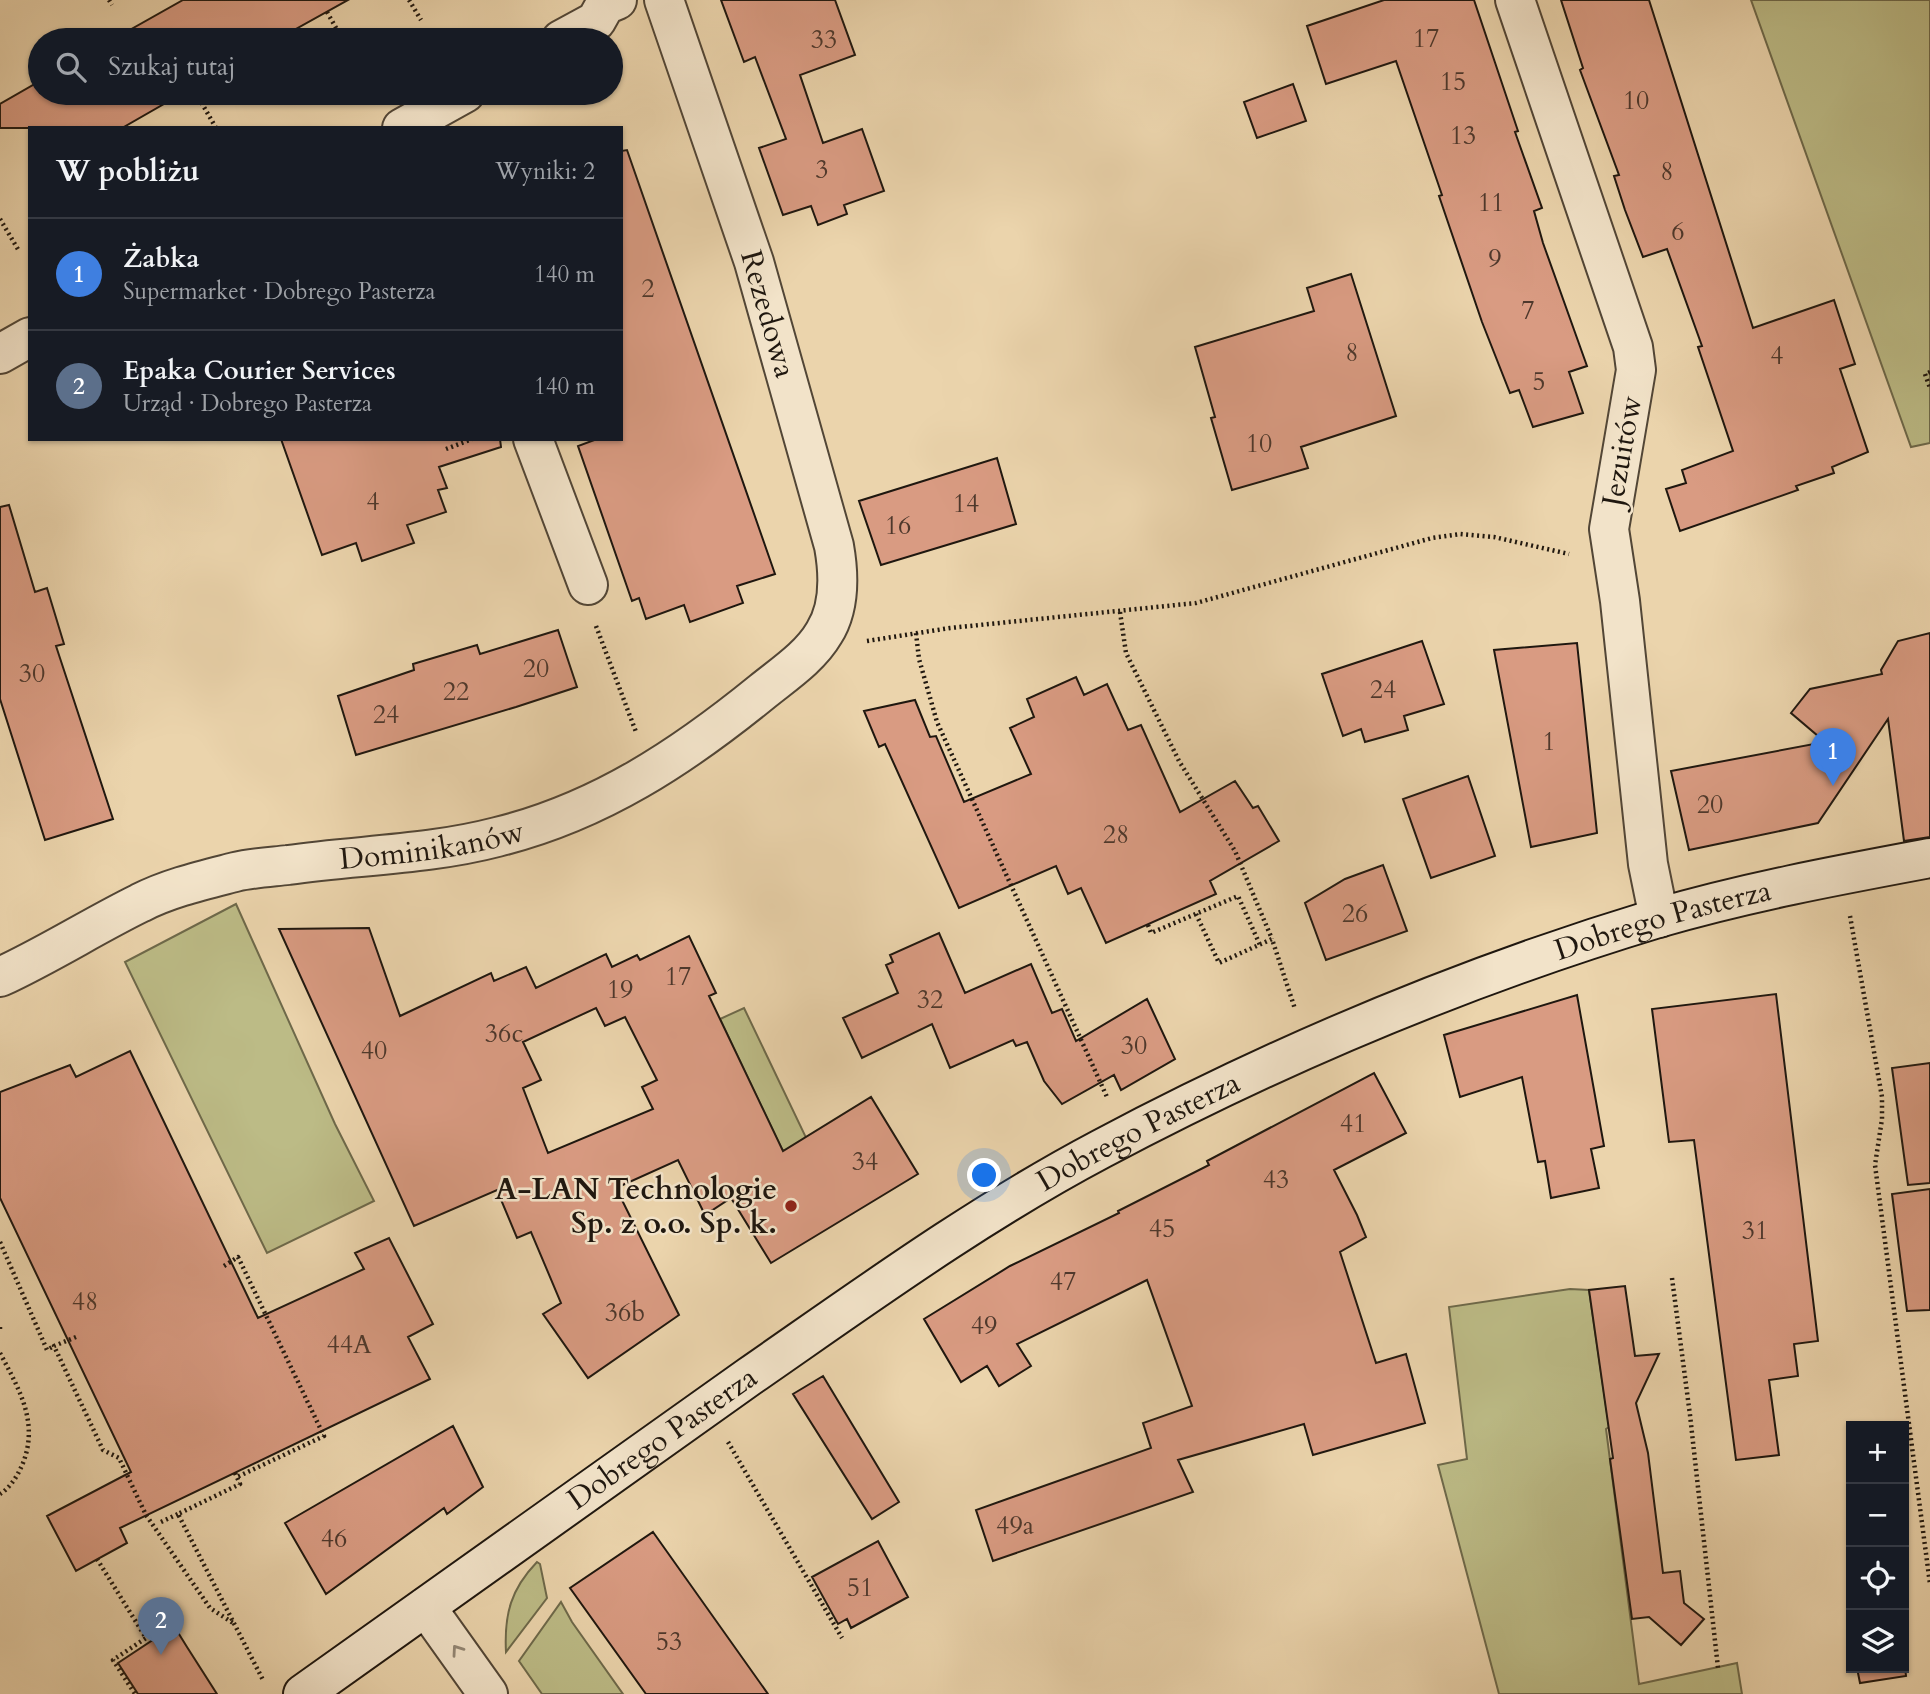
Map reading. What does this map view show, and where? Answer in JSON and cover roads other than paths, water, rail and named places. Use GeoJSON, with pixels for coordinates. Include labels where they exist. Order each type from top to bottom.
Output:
{"type":"FeatureCollection","features":[{"type":"Feature","properties":{"kind":"street"},"geometry":{"type":"LineString","coordinates":[[583,28],[596,21],[605,5],[617,0]]}},
{"type":"Feature","properties":{"kind":"street","name":"Rezedowa"},"geometry":{"type":"LineString","coordinates":[[664,0],[754,262],[834,546],[837,583],[832,615],[824,633]]}},
{"type":"Feature","properties":{"kind":"street","name":"Jezuitów"},"geometry":{"type":"LineString","coordinates":[[1515,0],[1633,347],[1636,370],[1609,529],[1648,864],[1659,918]]}},
{"type":"Feature","properties":{"kind":"street"},"geometry":{"type":"LineString","coordinates":[[411,125],[445,105]]}},
{"type":"Feature","properties":{"kind":"street"},"geometry":{"type":"LineString","coordinates":[[0,354],[28,338]]}},
{"type":"Feature","properties":{"kind":"street"},"geometry":{"type":"LineString","coordinates":[[534,441],[588,585]]}},
{"type":"Feature","properties":{"kind":"street","name":"Dominikanów"},"geometry":{"type":"LineString","coordinates":[[0,977],[143,901],[200,882],[239,872],[330,859],[436,850],[498,837],[585,807],[652,773],[762,692],[791,668],[824,633]]}},
{"type":"Feature","properties":{"kind":"street","name":"Dobrego Pasterza"},"geometry":{"type":"LineString","coordinates":[[303,1694],[875,1289],[1001,1207],[1097,1151],[1218,1089],[1411,1004],[1549,954],[1659,918],[1770,890],[1930,858]]}},
{"type":"Feature","properties":{"kind":"street"},"geometry":{"type":"LineString","coordinates":[[426,1607],[488,1694]]}},
{"type":"Feature","properties":{"kind":"place","name":"Żabka"},"geometry":{"type":"Point","coordinates":[1833,786]}},
{"type":"Feature","properties":{"kind":"place","name":"A-LAN Technologie Sp. z o.o. Sp. k."},"geometry":{"type":"Point","coordinates":[791,1206]}},
{"type":"Feature","properties":{"kind":"place","name":"Epaka Courier Services"},"geometry":{"type":"Point","coordinates":[161,1655]}}]}
